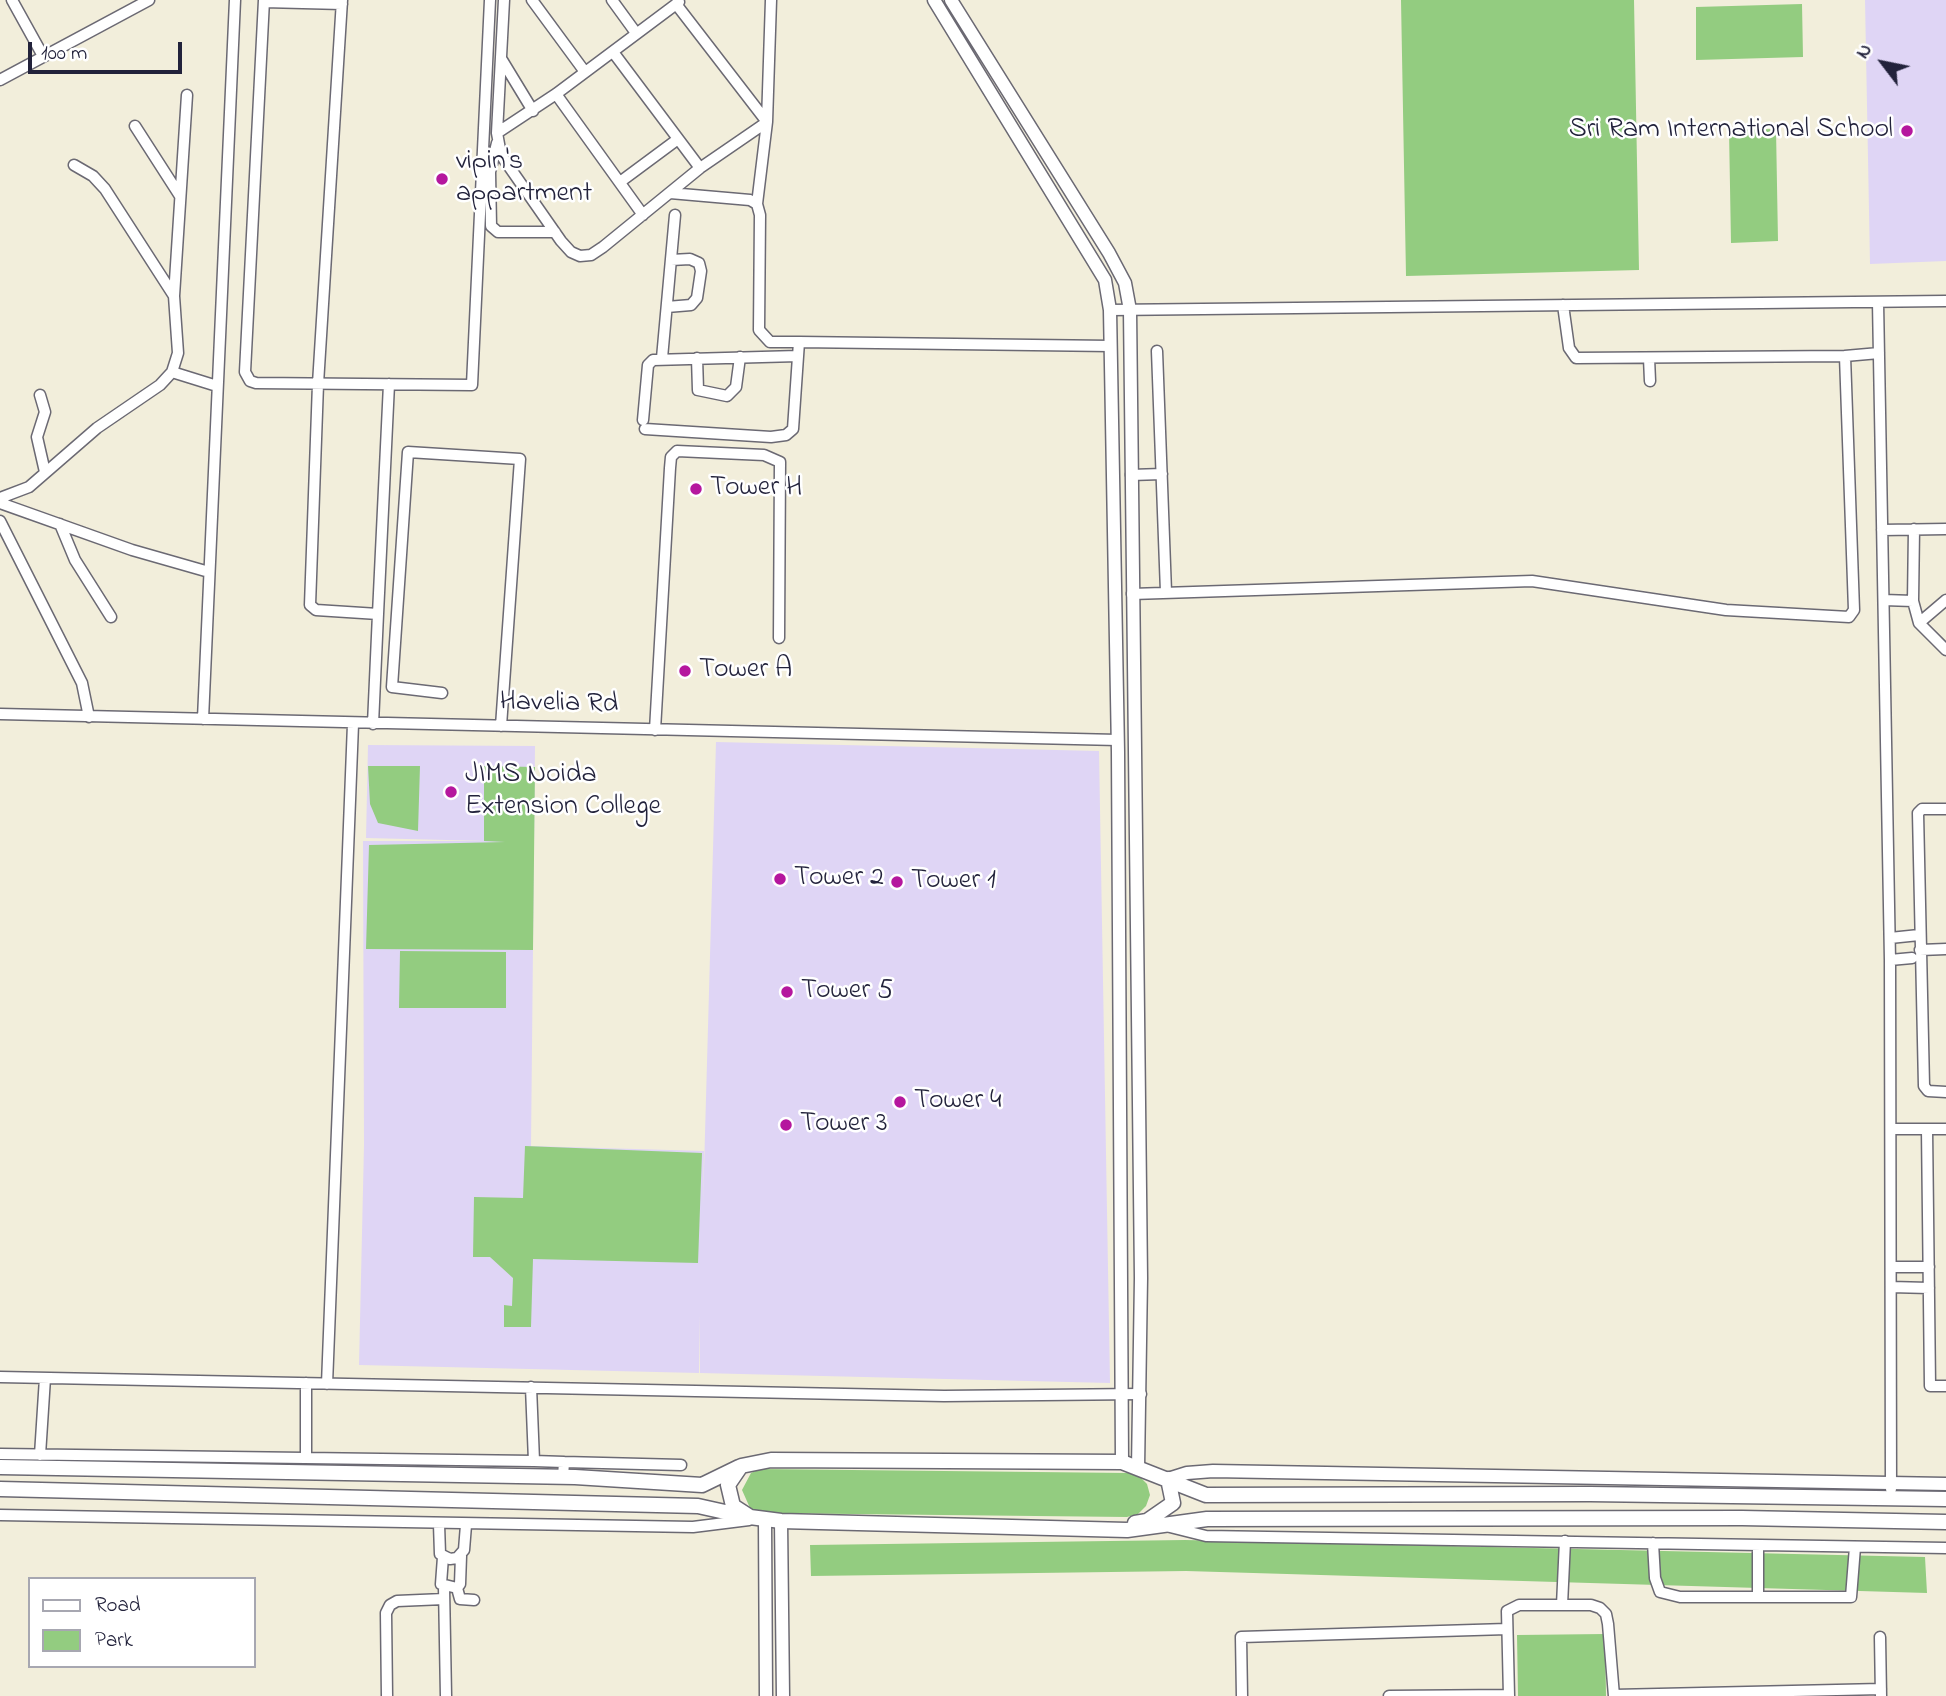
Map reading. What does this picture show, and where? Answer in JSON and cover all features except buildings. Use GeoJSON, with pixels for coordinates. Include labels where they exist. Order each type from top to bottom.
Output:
{"type":"FeatureCollection","features":[{"type":"Feature","properties":{"kind":"main road"},"geometry":{"type":"LineString","coordinates":[[0,1467],[563,1470],[702,1485],[741,1466],[771,1460],[1122,1462],[1206,1495],[1590,1494],[1946,1499]]}},
{"type":"Feature","properties":{"kind":"main road"},"geometry":{"type":"LineString","coordinates":[[741,1466],[728,1485],[733,1506],[758,1518]]}},
{"type":"Feature","properties":{"kind":"main road"},"geometry":{"type":"LineString","coordinates":[[1108,1529],[1147,1521],[1164,1511],[1173,1503],[1168,1479]]}},
{"type":"Feature","properties":{"kind":"main road"},"geometry":{"type":"LineString","coordinates":[[0,1489],[698,1506],[781,1521],[1108,1529],[1168,1526],[1207,1519],[1742,1518],[1946,1522]]}},
{"type":"Feature","properties":{"kind":"street"},"geometry":{"type":"LineString","coordinates":[[12,0],[43,56]]}},
{"type":"Feature","properties":{"kind":"street"},"geometry":{"type":"LineString","coordinates":[[0,80],[149,0]]}},
{"type":"Feature","properties":{"kind":"street"},"geometry":{"type":"LineString","coordinates":[[203,719],[235,0]]}},
{"type":"Feature","properties":{"kind":"street"},"geometry":{"type":"LineString","coordinates":[[378,614],[316,610],[310,604],[318,384],[342,2],[264,1],[245,372],[250,381],[256,383],[318,384],[472,385],[490,0]]}},
{"type":"Feature","properties":{"kind":"street"},"geometry":{"type":"LineString","coordinates":[[504,0],[497,138],[490,172],[491,226],[498,232],[555,232]]}},
{"type":"Feature","properties":{"kind":"street"},"geometry":{"type":"LineString","coordinates":[[531,0],[585,72]]}},
{"type":"Feature","properties":{"kind":"street"},"geometry":{"type":"LineString","coordinates":[[612,0],[636,33]]}},
{"type":"Feature","properties":{"kind":"street"},"geometry":{"type":"LineString","coordinates":[[771,0],[767,122],[757,204],[760,215],[759,330],[770,342],[1111,346]]}},
{"type":"Feature","properties":{"kind":"street"},"geometry":{"type":"LineString","coordinates":[[933,0],[1105,280],[1110,310],[1119,789],[1122,1462]]}},
{"type":"Feature","properties":{"kind":"street"},"geometry":{"type":"LineString","coordinates":[[951,0],[1114,261],[1125,283],[1130,310],[1141,1394],[1139,1468]]}},
{"type":"Feature","properties":{"kind":"street"},"geometry":{"type":"LineString","coordinates":[[497,138],[679,2],[767,122]]}},
{"type":"Feature","properties":{"kind":"street"},"geometry":{"type":"LineString","coordinates":[[612,52],[700,168]]}},
{"type":"Feature","properties":{"kind":"street"},"geometry":{"type":"LineString","coordinates":[[502,60],[533,111]]}},
{"type":"Feature","properties":{"kind":"street"},"geometry":{"type":"LineString","coordinates":[[0,501],[29,487],[97,428],[160,385],[172,372],[178,353],[174,296],[187,94]]}},
{"type":"Feature","properties":{"kind":"street"},"geometry":{"type":"LineString","coordinates":[[556,94],[643,215]]}},
{"type":"Feature","properties":{"kind":"street"},"geometry":{"type":"LineString","coordinates":[[497,138],[506,166],[571,252],[580,256],[591,255],[700,168],[767,122]]}},
{"type":"Feature","properties":{"kind":"street"},"geometry":{"type":"LineString","coordinates":[[135,126],[180,196]]}},
{"type":"Feature","properties":{"kind":"street"},"geometry":{"type":"LineString","coordinates":[[620,182],[678,139]]}},
{"type":"Feature","properties":{"kind":"street"},"geometry":{"type":"LineString","coordinates":[[74,165],[93,176],[105,189],[174,296]]}},
{"type":"Feature","properties":{"kind":"street"},"geometry":{"type":"LineString","coordinates":[[670,193],[750,200],[757,204]]}},
{"type":"Feature","properties":{"kind":"street"},"geometry":{"type":"LineString","coordinates":[[662,358],[675,215]]}},
{"type":"Feature","properties":{"kind":"street"},"geometry":{"type":"LineString","coordinates":[[667,307],[691,306],[697,298],[701,271],[699,263],[690,259],[671,260]]}},
{"type":"Feature","properties":{"kind":"street"},"geometry":{"type":"LineString","coordinates":[[1110,310],[1946,301]]}},
{"type":"Feature","properties":{"kind":"street"},"geometry":{"type":"LineString","coordinates":[[1878,302],[1890,938],[1891,1499]]}},
{"type":"Feature","properties":{"kind":"street"},"geometry":{"type":"LineString","coordinates":[[1563,305],[1569,348],[1576,358],[1845,356],[1879,353]]}},
{"type":"Feature","properties":{"kind":"street"},"geometry":{"type":"LineString","coordinates":[[798,356],[662,358],[648,365],[644,424],[771,437],[786,435],[793,429],[799,342]]}},
{"type":"Feature","properties":{"kind":"street"},"geometry":{"type":"LineString","coordinates":[[1157,351],[1166,592]]}},
{"type":"Feature","properties":{"kind":"street"},"geometry":{"type":"LineString","coordinates":[[1132,593],[1532,581],[1726,610],[1844,619],[1854,610],[1845,356]]}},
{"type":"Feature","properties":{"kind":"street"},"geometry":{"type":"LineString","coordinates":[[696,358],[698,390],[727,396],[736,387],[740,357]]}},
{"type":"Feature","properties":{"kind":"street"},"geometry":{"type":"LineString","coordinates":[[1649,358],[1650,381]]}},
{"type":"Feature","properties":{"kind":"street"},"geometry":{"type":"LineString","coordinates":[[172,372],[217,386]]}},
{"type":"Feature","properties":{"kind":"street"},"geometry":{"type":"LineString","coordinates":[[373,724],[389,384]]}},
{"type":"Feature","properties":{"kind":"street"},"geometry":{"type":"LineString","coordinates":[[40,395],[45,412],[37,437],[45,472]]}},
{"type":"Feature","properties":{"kind":"street"},"geometry":{"type":"LineString","coordinates":[[655,730],[670,468],[671,457],[677,451],[764,455],[780,462],[779,638]]}},
{"type":"Feature","properties":{"kind":"street"},"geometry":{"type":"LineString","coordinates":[[442,693],[393,687],[408,452],[520,459],[501,726]]}},
{"type":"Feature","properties":{"kind":"street"},"geometry":{"type":"LineString","coordinates":[[1131,475],[1163,474]]}},
{"type":"Feature","properties":{"kind":"street"},"geometry":{"type":"LineString","coordinates":[[0,501],[132,550],[209,572]]}},
{"type":"Feature","properties":{"kind":"street"},"geometry":{"type":"LineString","coordinates":[[0,521],[82,683],[89,717]]}},
{"type":"Feature","properties":{"kind":"street"},"geometry":{"type":"LineString","coordinates":[[60,524],[75,560],[111,617]]}},
{"type":"Feature","properties":{"kind":"street"},"geometry":{"type":"LineString","coordinates":[[1914,529],[1913,601],[1919,623],[1946,650]]}},
{"type":"Feature","properties":{"kind":"street"},"geometry":{"type":"LineString","coordinates":[[1882,530],[1946,529]]}},
{"type":"Feature","properties":{"kind":"street"},"geometry":{"type":"LineString","coordinates":[[1884,600],[1913,601]]}},
{"type":"Feature","properties":{"kind":"street"},"geometry":{"type":"LineString","coordinates":[[1919,623],[1946,600]]}},
{"type":"Feature","properties":{"kind":"street","name":"Havelia Rd"},"geometry":{"type":"LineString","coordinates":[[0,714],[1118,740]]}},
{"type":"Feature","properties":{"kind":"street"},"geometry":{"type":"LineString","coordinates":[[327,1384],[353,724]]}},
{"type":"Feature","properties":{"kind":"street"},"geometry":{"type":"LineString","coordinates":[[1119,789],[1134,789]]}},
{"type":"Feature","properties":{"kind":"street"},"geometry":{"type":"LineString","coordinates":[[1946,809],[1922,809],[1918,813],[1919,935],[1916,954],[1924,1086],[1928,1091],[1946,1092]]}},
{"type":"Feature","properties":{"kind":"street"},"geometry":{"type":"LineString","coordinates":[[1890,938],[1919,935]]}},
{"type":"Feature","properties":{"kind":"street"},"geometry":{"type":"LineString","coordinates":[[1890,960],[1946,949]]}},
{"type":"Feature","properties":{"kind":"street"},"geometry":{"type":"LineString","coordinates":[[1891,1129],[1946,1129]]}},
{"type":"Feature","properties":{"kind":"street"},"geometry":{"type":"LineString","coordinates":[[1927,1129],[1930,1386],[1946,1386]]}},
{"type":"Feature","properties":{"kind":"street"},"geometry":{"type":"LineString","coordinates":[[1891,1267],[1929,1267]]}},
{"type":"Feature","properties":{"kind":"street"},"geometry":{"type":"LineString","coordinates":[[1891,1287],[1929,1288]]}},
{"type":"Feature","properties":{"kind":"street"},"geometry":{"type":"LineString","coordinates":[[0,1377],[944,1396],[1141,1394]]}},
{"type":"Feature","properties":{"kind":"street"},"geometry":{"type":"LineString","coordinates":[[40,1455],[44,1378]]}},
{"type":"Feature","properties":{"kind":"street"},"geometry":{"type":"LineString","coordinates":[[306,1383],[306,1458]]}},
{"type":"Feature","properties":{"kind":"street"},"geometry":{"type":"LineString","coordinates":[[531,1387],[534,1461]]}},
{"type":"Feature","properties":{"kind":"street"},"geometry":{"type":"LineString","coordinates":[[0,1454],[534,1461],[563,1470],[681,1465]]}},
{"type":"Feature","properties":{"kind":"street"},"geometry":{"type":"LineString","coordinates":[[1168,1479],[1187,1473],[1213,1471],[1946,1484]]}},
{"type":"Feature","properties":{"kind":"street"},"geometry":{"type":"LineString","coordinates":[[561,1526],[563,1502]]}},
{"type":"Feature","properties":{"kind":"street"},"geometry":{"type":"LineString","coordinates":[[0,1515],[693,1527],[758,1518],[766,1696]]}},
{"type":"Feature","properties":{"kind":"street"},"geometry":{"type":"LineString","coordinates":[[781,1521],[783,1696]]}},
{"type":"Feature","properties":{"kind":"street"},"geometry":{"type":"LineString","coordinates":[[439,1524],[438,1548],[443,1557],[446,1696]]}},
{"type":"Feature","properties":{"kind":"street"},"geometry":{"type":"LineString","coordinates":[[466,1525],[460,1584],[457,1588],[460,1599],[474,1600]]}},
{"type":"Feature","properties":{"kind":"street"},"geometry":{"type":"LineString","coordinates":[[1168,1526],[1206,1536],[1946,1548]]}},
{"type":"Feature","properties":{"kind":"street"},"geometry":{"type":"LineString","coordinates":[[1563,1605],[1565,1541]]}},
{"type":"Feature","properties":{"kind":"street"},"geometry":{"type":"LineString","coordinates":[[1653,1543],[1655,1578],[1660,1592],[1666,1595],[1851,1597],[1855,1547]]}},
{"type":"Feature","properties":{"kind":"street"},"geometry":{"type":"LineString","coordinates":[[1758,1545],[1758,1596]]}},
{"type":"Feature","properties":{"kind":"street"},"geometry":{"type":"LineString","coordinates":[[443,1557],[450,1559],[461,1556]]}},
{"type":"Feature","properties":{"kind":"street"},"geometry":{"type":"LineString","coordinates":[[444,1587],[457,1588]]}},
{"type":"Feature","properties":{"kind":"street"},"geometry":{"type":"LineString","coordinates":[[387,1696],[386,1613],[390,1605],[397,1601],[444,1599]]}},
{"type":"Feature","properties":{"kind":"street"},"geometry":{"type":"LineString","coordinates":[[1389,1696],[1509,1695],[1507,1611],[1511,1606],[1591,1605],[1606,1614],[1614,1695],[1881,1693],[1880,1637]]}},
{"type":"Feature","properties":{"kind":"street"},"geometry":{"type":"LineString","coordinates":[[1242,1696],[1241,1637],[1507,1629]]}},
{"type":"Feature","properties":{"kind":"shaded area","name":"Sri Ram International School"},"geometry":{"type":"Polygon","coordinates":[[[1865,0],[1946,0],[1946,261],[1870,264],[1865,0]]]}},
{"type":"Feature","properties":{"kind":"shaded area"},"geometry":{"type":"Polygon","coordinates":[[[716,742],[1099,751],[1110,1383],[700,1373],[700,1315],[699,1373],[359,1365],[364,1145],[363,841],[487,841],[366,838],[368,745],[535,746],[531,1146],[704,1151],[703,1205],[716,742]]]}},
{"type":"Feature","properties":{"kind":"green space"},"geometry":{"type":"Polygon","coordinates":[[[1401,0],[1634,0],[1639,270],[1406,276],[1401,0]]]}},
{"type":"Feature","properties":{"kind":"green space"},"geometry":{"type":"Polygon","coordinates":[[[1802,4],[1803,57],[1696,60],[1696,7],[1802,4]]]}},
{"type":"Feature","properties":{"kind":"green space"},"geometry":{"type":"Polygon","coordinates":[[[1776,129],[1778,241],[1731,243],[1729,130],[1776,129]]]}},
{"type":"Feature","properties":{"kind":"green space"},"geometry":{"type":"Polygon","coordinates":[[[368,766],[420,766],[418,831],[378,823],[370,804],[368,766]]]}},
{"type":"Feature","properties":{"kind":"green space"},"geometry":{"type":"Polygon","coordinates":[[[484,766],[535,767],[533,950],[366,949],[369,845],[505,842],[484,841],[484,766]]]}},
{"type":"Feature","properties":{"kind":"green space"},"geometry":{"type":"Polygon","coordinates":[[[400,951],[506,952],[506,1008],[399,1008],[400,951]]]}},
{"type":"Feature","properties":{"kind":"green space"},"geometry":{"type":"Polygon","coordinates":[[[525,1146],[702,1153],[698,1263],[533,1259],[531,1327],[504,1327],[504,1305],[512,1306],[513,1278],[490,1257],[473,1257],[474,1197],[523,1198],[525,1146]]]}},
{"type":"Feature","properties":{"kind":"green space"},"geometry":{"type":"Polygon","coordinates":[[[760,1469],[1128,1473],[1139,1476],[1147,1484],[1150,1495],[1146,1506],[1138,1514],[1127,1517],[760,1513],[750,1508],[742,1490],[751,1473],[760,1469]]]}},
{"type":"Feature","properties":{"kind":"green space"},"geometry":{"type":"Polygon","coordinates":[[[1185,1540],[1925,1557],[1927,1593],[1186,1571],[811,1576],[810,1545],[1185,1540]]]}},
{"type":"Feature","properties":{"kind":"green space"},"geometry":{"type":"Polygon","coordinates":[[[1605,1634],[1606,1696],[1518,1696],[1517,1635],[1605,1634]]]}},
{"type":"Feature","properties":{"kind":"place","name":"Sri Ram International School"},"geometry":{"type":"Point","coordinates":[1907,131]}},
{"type":"Feature","properties":{"kind":"place","name":"vipin's appartment"},"geometry":{"type":"Point","coordinates":[442,179]}},
{"type":"Feature","properties":{"kind":"place","name":"Tower H"},"geometry":{"type":"Point","coordinates":[696,489]}},
{"type":"Feature","properties":{"kind":"place","name":"Tower A"},"geometry":{"type":"Point","coordinates":[685,671]}},
{"type":"Feature","properties":{"kind":"place","name":"JIMS Noida Extension College"},"geometry":{"type":"Point","coordinates":[451,792]}},
{"type":"Feature","properties":{"kind":"place","name":"Tower 2"},"geometry":{"type":"Point","coordinates":[780,879]}},
{"type":"Feature","properties":{"kind":"place","name":"Tower 1"},"geometry":{"type":"Point","coordinates":[897,882]}},
{"type":"Feature","properties":{"kind":"place","name":"Tower 5"},"geometry":{"type":"Point","coordinates":[787,992]}},
{"type":"Feature","properties":{"kind":"place","name":"Tower 4"},"geometry":{"type":"Point","coordinates":[900,1102]}},
{"type":"Feature","properties":{"kind":"place","name":"Tower 3"},"geometry":{"type":"Point","coordinates":[786,1125]}}]}
